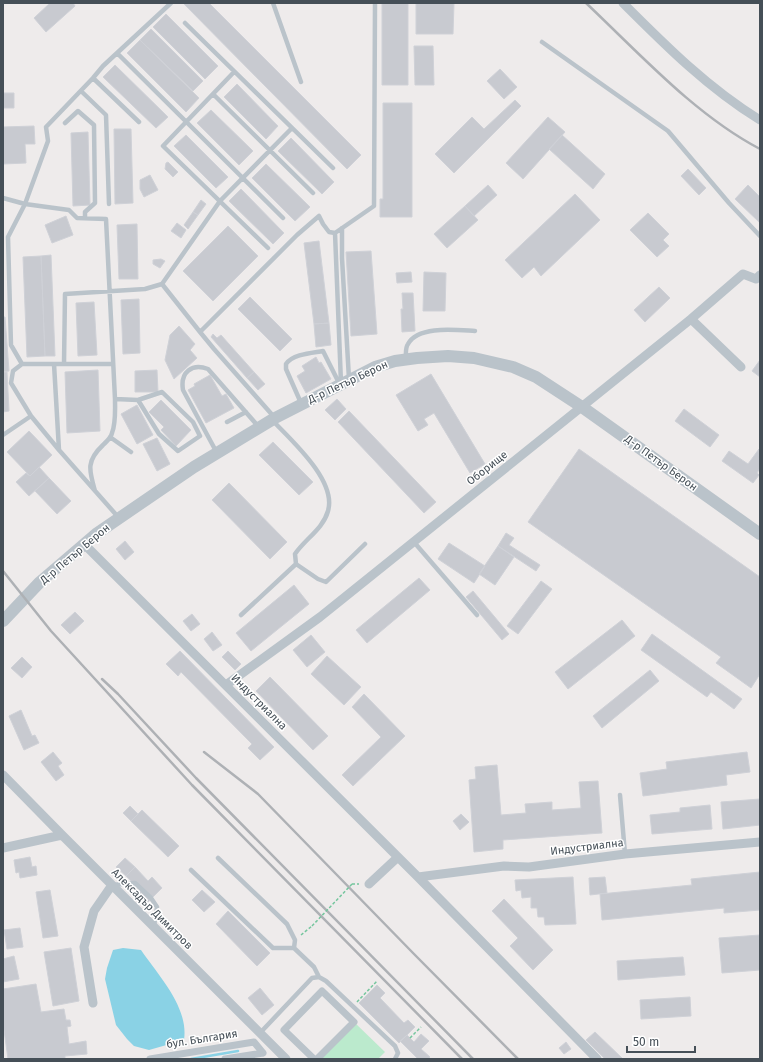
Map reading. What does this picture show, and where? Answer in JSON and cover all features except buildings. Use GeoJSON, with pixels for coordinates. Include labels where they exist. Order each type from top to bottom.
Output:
{"type":"FeatureCollection","features":[{"type":"Feature","properties":{"kind":"street"},"geometry":{"type":"LineString","coordinates":[[622,3],[663,44],[706,83],[760,120]]}},
{"type":"Feature","properties":{"kind":"street","name":"Оборище"},"geometry":{"type":"LineString","coordinates":[[226,685],[320,617],[691,319],[743,274],[756,279],[760,275]]}},
{"type":"Feature","properties":{"kind":"street"},"geometry":{"type":"LineString","coordinates":[[691,319],[741,367]]}},
{"type":"Feature","properties":{"kind":"street","name":"Д-р Петър Берон"},"geometry":{"type":"LineString","coordinates":[[3,621],[40,582],[96,534],[194,466],[273,419],[384,364],[406,359],[448,356],[474,358],[513,367],[536,377],[582,407],[760,534]]}},
{"type":"Feature","properties":{"kind":"street","name":"Индустриална"},"geometry":{"type":"LineString","coordinates":[[84,544],[418,877],[597,1059]]}},
{"type":"Feature","properties":{"kind":"street","name":"Алексадър Димитров"},"geometry":{"type":"LineString","coordinates":[[3,775],[286,1059]]}},
{"type":"Feature","properties":{"kind":"street"},"geometry":{"type":"LineString","coordinates":[[3,848],[62,835]]}},
{"type":"Feature","properties":{"kind":"street","name":"Индустриална"},"geometry":{"type":"LineString","coordinates":[[418,877],[504,866],[529,866],[625,854],[760,842]]}},
{"type":"Feature","properties":{"kind":"street"},"geometry":{"type":"LineString","coordinates":[[369,884],[398,857]]}},
{"type":"Feature","properties":{"kind":"street"},"geometry":{"type":"LineString","coordinates":[[93,1003],[84,947],[94,911],[112,885]]}},
{"type":"Feature","properties":{"kind":"street"},"geometry":{"type":"LineString","coordinates":[[314,1059],[284,1030],[322,991],[354,1022],[317,1059]]}},
{"type":"Feature","properties":{"kind":"street","name":"бул. България"},"geometry":{"type":"LineString","coordinates":[[150,1059],[254,1042],[263,1053],[225,1059]]}},
{"type":"Feature","properties":{"kind":"lane"},"geometry":{"type":"LineString","coordinates":[[22,364],[11,345],[8,237],[25,204],[48,141],[46,127],[116,53],[171,3]]}},
{"type":"Feature","properties":{"kind":"lane"},"geometry":{"type":"LineString","coordinates":[[273,3],[301,82]]}},
{"type":"Feature","properties":{"kind":"lane"},"geometry":{"type":"LineString","coordinates":[[200,332],[297,235],[319,216],[329,232],[335,233],[374,206],[375,3]]}},
{"type":"Feature","properties":{"kind":"lane"},"geometry":{"type":"LineString","coordinates":[[185,23],[333,168]]}},
{"type":"Feature","properties":{"kind":"lane"},"geometry":{"type":"LineString","coordinates":[[542,42],[668,131],[729,203],[760,236]]}},
{"type":"Feature","properties":{"kind":"lane"},"geometry":{"type":"LineString","coordinates":[[116,53],[283,218]]}},
{"type":"Feature","properties":{"kind":"lane"},"geometry":{"type":"LineString","coordinates":[[234,72],[163,146],[268,248]]}},
{"type":"Feature","properties":{"kind":"lane"},"geometry":{"type":"LineString","coordinates":[[93,78],[139,122]]}},
{"type":"Feature","properties":{"kind":"lane"},"geometry":{"type":"LineString","coordinates":[[81,91],[106,115],[109,204]]}},
{"type":"Feature","properties":{"kind":"lane"},"geometry":{"type":"LineString","coordinates":[[213,94],[313,192]]}},
{"type":"Feature","properties":{"kind":"lane"},"geometry":{"type":"LineString","coordinates":[[65,123],[78,111],[94,125],[95,203],[85,212],[85,218]]}},
{"type":"Feature","properties":{"kind":"lane"},"geometry":{"type":"LineString","coordinates":[[64,364],[65,294],[145,289],[162,284],[220,201],[292,128]]}},
{"type":"Feature","properties":{"kind":"lane"},"geometry":{"type":"LineString","coordinates":[[3,198],[25,204],[69,210],[77,218],[106,219],[115,399],[112,434],[91,460],[91,475],[96,492]]}},
{"type":"Feature","properties":{"kind":"lane"},"geometry":{"type":"LineString","coordinates":[[342,228],[343,384]]}},
{"type":"Feature","properties":{"kind":"lane"},"geometry":{"type":"LineString","coordinates":[[335,233],[343,384]]}},
{"type":"Feature","properties":{"kind":"lane"},"geometry":{"type":"LineString","coordinates":[[162,284],[214,349],[308,458],[321,476],[330,498],[328,512],[317,532],[303,543],[295,554],[296,564]]}},
{"type":"Feature","properties":{"kind":"lane"},"geometry":{"type":"LineString","coordinates":[[406,359],[406,347],[408,343],[422,333],[436,330],[475,331]]}},
{"type":"Feature","properties":{"kind":"lane"},"geometry":{"type":"LineString","coordinates":[[301,405],[286,369],[288,360],[305,354],[323,351],[343,384]]}},
{"type":"Feature","properties":{"kind":"lane"},"geometry":{"type":"LineString","coordinates":[[113,364],[22,364],[13,371],[11,383],[31,416],[58,450],[119,518]]}},
{"type":"Feature","properties":{"kind":"lane"},"geometry":{"type":"LineString","coordinates":[[54,364],[58,450]]}},
{"type":"Feature","properties":{"kind":"lane"},"geometry":{"type":"LineString","coordinates":[[217,453],[183,390],[183,380],[186,373],[194,367],[201,366],[208,369],[259,428]]}},
{"type":"Feature","properties":{"kind":"lane"},"geometry":{"type":"LineString","coordinates":[[115,399],[138,400],[162,392],[193,422],[200,436],[178,451],[159,434],[138,400]]}},
{"type":"Feature","properties":{"kind":"lane"},"geometry":{"type":"LineString","coordinates":[[227,422],[246,412]]}},
{"type":"Feature","properties":{"kind":"lane"},"geometry":{"type":"LineString","coordinates":[[3,435],[31,416]]}},
{"type":"Feature","properties":{"kind":"lane"},"geometry":{"type":"LineString","coordinates":[[110,437],[131,452]]}},
{"type":"Feature","properties":{"kind":"lane"},"geometry":{"type":"LineString","coordinates":[[413,541],[477,615]]}},
{"type":"Feature","properties":{"kind":"lane"},"geometry":{"type":"LineString","coordinates":[[296,564],[318,579],[326,582],[365,544]]}},
{"type":"Feature","properties":{"kind":"lane"},"geometry":{"type":"LineString","coordinates":[[241,616],[296,564]]}},
{"type":"Feature","properties":{"kind":"lane"},"geometry":{"type":"LineString","coordinates":[[620,795],[625,854]]}},
{"type":"Feature","properties":{"kind":"lane"},"geometry":{"type":"LineString","coordinates":[[218,858],[287,924],[295,940],[294,948]]}},
{"type":"Feature","properties":{"kind":"lane"},"geometry":{"type":"LineString","coordinates":[[191,870],[273,948],[294,948],[314,967],[319,977],[326,981],[395,1046],[398,1053],[395,1059]]}},
{"type":"Feature","properties":{"kind":"lane"},"geometry":{"type":"LineString","coordinates":[[112,885],[135,883],[151,898],[157,907],[154,928]]}},
{"type":"Feature","properties":{"kind":"lane"},"geometry":{"type":"LineString","coordinates":[[260,1033],[312,978],[319,977]]}},
{"type":"Feature","properties":{"kind":"path"},"geometry":{"type":"LineString","coordinates":[[295,940],[312,926],[352,884]]}},
{"type":"Feature","properties":{"kind":"path"},"geometry":{"type":"LineString","coordinates":[[352,1006],[377,981]]}},
{"type":"Feature","properties":{"kind":"path"},"geometry":{"type":"LineString","coordinates":[[410,1038],[421,1027]]}},
{"type":"Feature","properties":{"kind":"green space"},"geometry":{"type":"Polygon","coordinates":[[[354,1022],[385,1052],[378,1059],[317,1059],[354,1022]]]}},
{"type":"Feature","properties":{"kind":"water"},"geometry":{"type":"Polygon","coordinates":[[[123,948],[141,950],[171,992],[182,1016],[184,1040],[149,1050],[134,1046],[116,1025],[105,979],[113,950],[123,948]]]}},
{"type":"Feature","properties":{"kind":"waterway"},"geometry":{"type":"LineString","coordinates":[[191,1059],[238,1051]]}},
{"type":"Feature","properties":{"kind":"railway"},"geometry":{"type":"LineString","coordinates":[[586,3],[668,82],[690,101],[736,135],[760,149]]}},
{"type":"Feature","properties":{"kind":"railway"},"geometry":{"type":"LineString","coordinates":[[3,571],[51,631],[192,785],[462,1059]]}},
{"type":"Feature","properties":{"kind":"railway"},"geometry":{"type":"LineString","coordinates":[[102,679],[118,694],[196,778],[473,1059]]}},
{"type":"Feature","properties":{"kind":"railway"},"geometry":{"type":"LineString","coordinates":[[204,752],[258,794],[518,1059]]}}]}
